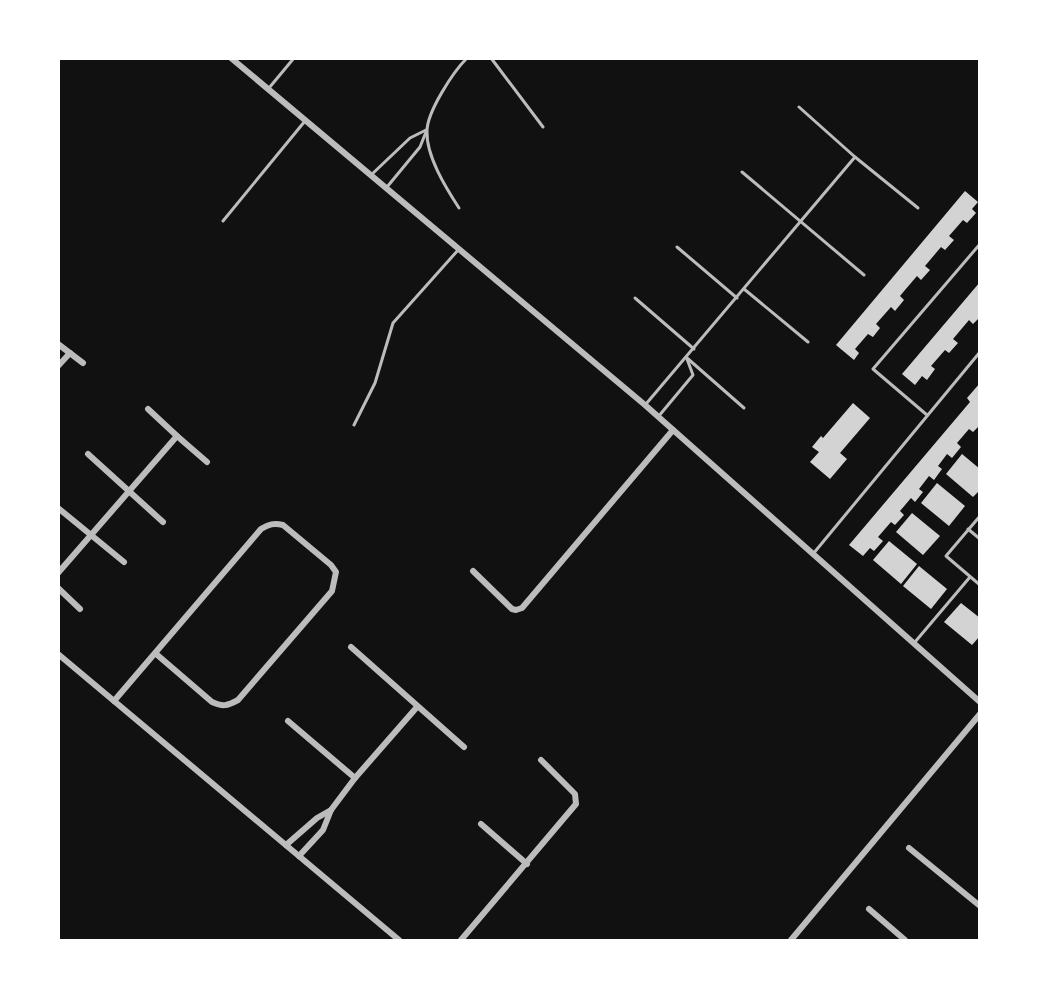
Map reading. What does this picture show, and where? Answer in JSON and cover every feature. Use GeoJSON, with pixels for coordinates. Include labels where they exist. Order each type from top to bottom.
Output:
{"type":"FeatureCollection","features":[{"type":"Feature","properties":{"kind":"street"},"geometry":{"type":"LineString","coordinates":[[231,58],[645,405],[980,702]]}},
{"type":"Feature","properties":{"kind":"street"},"geometry":{"type":"LineString","coordinates":[[58,344],[83,363]]}},
{"type":"Feature","properties":{"kind":"street"},"geometry":{"type":"LineString","coordinates":[[58,366],[70,353]]}},
{"type":"Feature","properties":{"kind":"street"},"geometry":{"type":"LineString","coordinates":[[148,409],[207,462]]}},
{"type":"Feature","properties":{"kind":"street"},"geometry":{"type":"LineString","coordinates":[[473,571],[512,609],[522,608],[673,430]]}},
{"type":"Feature","properties":{"kind":"street"},"geometry":{"type":"LineString","coordinates":[[58,573],[177,436]]}},
{"type":"Feature","properties":{"kind":"street"},"geometry":{"type":"LineString","coordinates":[[88,454],[163,522]]}},
{"type":"Feature","properties":{"kind":"street"},"geometry":{"type":"LineString","coordinates":[[58,508],[124,562]]}},
{"type":"Feature","properties":{"kind":"street"},"geometry":{"type":"LineString","coordinates":[[114,701],[155,653],[261,529],[267,525],[275,523],[283,525],[331,565],[336,572],[332,591],[238,700],[228,706],[212,702],[155,653]]}},
{"type":"Feature","properties":{"kind":"street"},"geometry":{"type":"LineString","coordinates":[[58,588],[80,609]]}},
{"type":"Feature","properties":{"kind":"street"},"geometry":{"type":"LineString","coordinates":[[351,647],[464,747]]}},
{"type":"Feature","properties":{"kind":"street"},"geometry":{"type":"LineString","coordinates":[[58,654],[399,940]]}},
{"type":"Feature","properties":{"kind":"street"},"geometry":{"type":"LineString","coordinates":[[299,856],[323,830],[331,810],[355,778],[417,707]]}},
{"type":"Feature","properties":{"kind":"street"},"geometry":{"type":"LineString","coordinates":[[791,940],[980,714]]}},
{"type":"Feature","properties":{"kind":"street"},"geometry":{"type":"LineString","coordinates":[[288,721],[355,778]]}},
{"type":"Feature","properties":{"kind":"street"},"geometry":{"type":"LineString","coordinates":[[461,940],[569,815],[577,801],[574,794],[541,760]]}},
{"type":"Feature","properties":{"kind":"street"},"geometry":{"type":"LineString","coordinates":[[286,845],[317,818],[331,810]]}},
{"type":"Feature","properties":{"kind":"street"},"geometry":{"type":"LineString","coordinates":[[481,824],[527,864]]}},
{"type":"Feature","properties":{"kind":"street"},"geometry":{"type":"LineString","coordinates":[[909,848],[980,906]]}},
{"type":"Feature","properties":{"kind":"street"},"geometry":{"type":"LineString","coordinates":[[869,909],[905,940]]}},
{"type":"Feature","properties":{"kind":"lane"},"geometry":{"type":"LineString","coordinates":[[268,89],[294,58]]}},
{"type":"Feature","properties":{"kind":"lane"},"geometry":{"type":"LineString","coordinates":[[386,188],[420,147],[443,89],[467,58]]}},
{"type":"Feature","properties":{"kind":"lane"},"geometry":{"type":"LineString","coordinates":[[491,58],[543,127]]}},
{"type":"Feature","properties":{"kind":"lane"},"geometry":{"type":"LineString","coordinates":[[799,107],[918,208]]}},
{"type":"Feature","properties":{"kind":"lane"},"geometry":{"type":"LineString","coordinates":[[223,221],[305,121]]}},
{"type":"Feature","properties":{"kind":"lane"},"geometry":{"type":"LineString","coordinates":[[370,176],[410,138],[426,130]]}},
{"type":"Feature","properties":{"kind":"lane"},"geometry":{"type":"LineString","coordinates":[[426,130],[436,166],[446,189],[459,208]]}},
{"type":"Feature","properties":{"kind":"lane"},"geometry":{"type":"LineString","coordinates":[[645,405],[687,358],[855,156]]}},
{"type":"Feature","properties":{"kind":"lane"},"geometry":{"type":"LineString","coordinates":[[742,172],[864,275]]}},
{"type":"Feature","properties":{"kind":"lane"},"geometry":{"type":"LineString","coordinates":[[927,415],[873,369],[980,244]]}},
{"type":"Feature","properties":{"kind":"lane"},"geometry":{"type":"LineString","coordinates":[[677,247],[737,297]]}},
{"type":"Feature","properties":{"kind":"lane"},"geometry":{"type":"LineString","coordinates":[[354,425],[375,383],[393,323],[459,249]]}},
{"type":"Feature","properties":{"kind":"lane"},"geometry":{"type":"LineString","coordinates":[[744,289],[808,342]]}},
{"type":"Feature","properties":{"kind":"lane"},"geometry":{"type":"LineString","coordinates":[[635,298],[694,349]]}},
{"type":"Feature","properties":{"kind":"lane"},"geometry":{"type":"LineString","coordinates":[[813,554],[980,352]]}},
{"type":"Feature","properties":{"kind":"lane"},"geometry":{"type":"LineString","coordinates":[[687,358],[744,408]]}},
{"type":"Feature","properties":{"kind":"lane"},"geometry":{"type":"LineString","coordinates":[[658,417],[693,375],[687,358]]}},
{"type":"Feature","properties":{"kind":"lane"},"geometry":{"type":"LineString","coordinates":[[980,516],[946,556],[980,585]]}},
{"type":"Feature","properties":{"kind":"lane"},"geometry":{"type":"LineString","coordinates":[[968,529],[980,539]]}},
{"type":"Feature","properties":{"kind":"lane"},"geometry":{"type":"LineString","coordinates":[[913,643],[970,577]]}},
{"type":"Feature","properties":{"kind":"building"},"geometry":{"type":"Polygon","coordinates":[[[965,191],[978,202],[972,209],[976,213],[967,223],[963,220],[949,236],[954,240],[945,250],[941,247],[925,266],[930,270],[921,280],[917,276],[900,296],[904,300],[895,311],[891,307],[876,324],[880,328],[873,337],[868,334],[855,349],[859,353],[854,360],[836,345],[965,191]]]}},
{"type":"Feature","properties":{"kind":"building"},"geometry":{"type":"Polygon","coordinates":[[[980,282],[980,308],[978,310],[980,317],[973,324],[969,320],[953,339],[958,343],[949,353],[945,350],[931,366],[935,369],[927,380],[922,376],[915,385],[902,374],[980,282]]]}},
{"type":"Feature","properties":{"kind":"building"},"geometry":{"type":"Polygon","coordinates":[[[980,383],[980,416],[978,418],[980,425],[973,432],[969,429],[957,443],[961,447],[952,458],[947,454],[938,466],[942,469],[934,480],[929,476],[919,489],[923,492],[915,502],[911,498],[900,511],[904,515],[895,525],[891,522],[878,537],[883,541],[874,551],[870,548],[863,556],[849,545],[970,402],[967,398],[980,383]]]}},
{"type":"Feature","properties":{"kind":"building"},"geometry":{"type":"Polygon","coordinates":[[[853,403],[870,418],[840,453],[847,459],[830,479],[810,462],[819,452],[812,447],[821,436],[823,438],[853,403]]]}},
{"type":"Feature","properties":{"kind":"building"},"geometry":{"type":"Polygon","coordinates":[[[962,454],[980,469],[980,490],[973,497],[946,474],[962,454]]]}},
{"type":"Feature","properties":{"kind":"building"},"geometry":{"type":"Polygon","coordinates":[[[937,483],[965,506],[949,526],[921,503],[937,483]]]}},
{"type":"Feature","properties":{"kind":"building"},"geometry":{"type":"Polygon","coordinates":[[[912,513],[940,536],[923,555],[896,532],[912,513]]]}},
{"type":"Feature","properties":{"kind":"building"},"geometry":{"type":"Polygon","coordinates":[[[889,541],[917,564],[901,584],[873,560],[889,541]]]}},
{"type":"Feature","properties":{"kind":"building"},"geometry":{"type":"Polygon","coordinates":[[[919,566],[947,589],[931,609],[903,586],[919,566]]]}},
{"type":"Feature","properties":{"kind":"building"},"geometry":{"type":"Polygon","coordinates":[[[961,603],[980,618],[980,636],[972,645],[944,622],[961,603]]]}}]}
